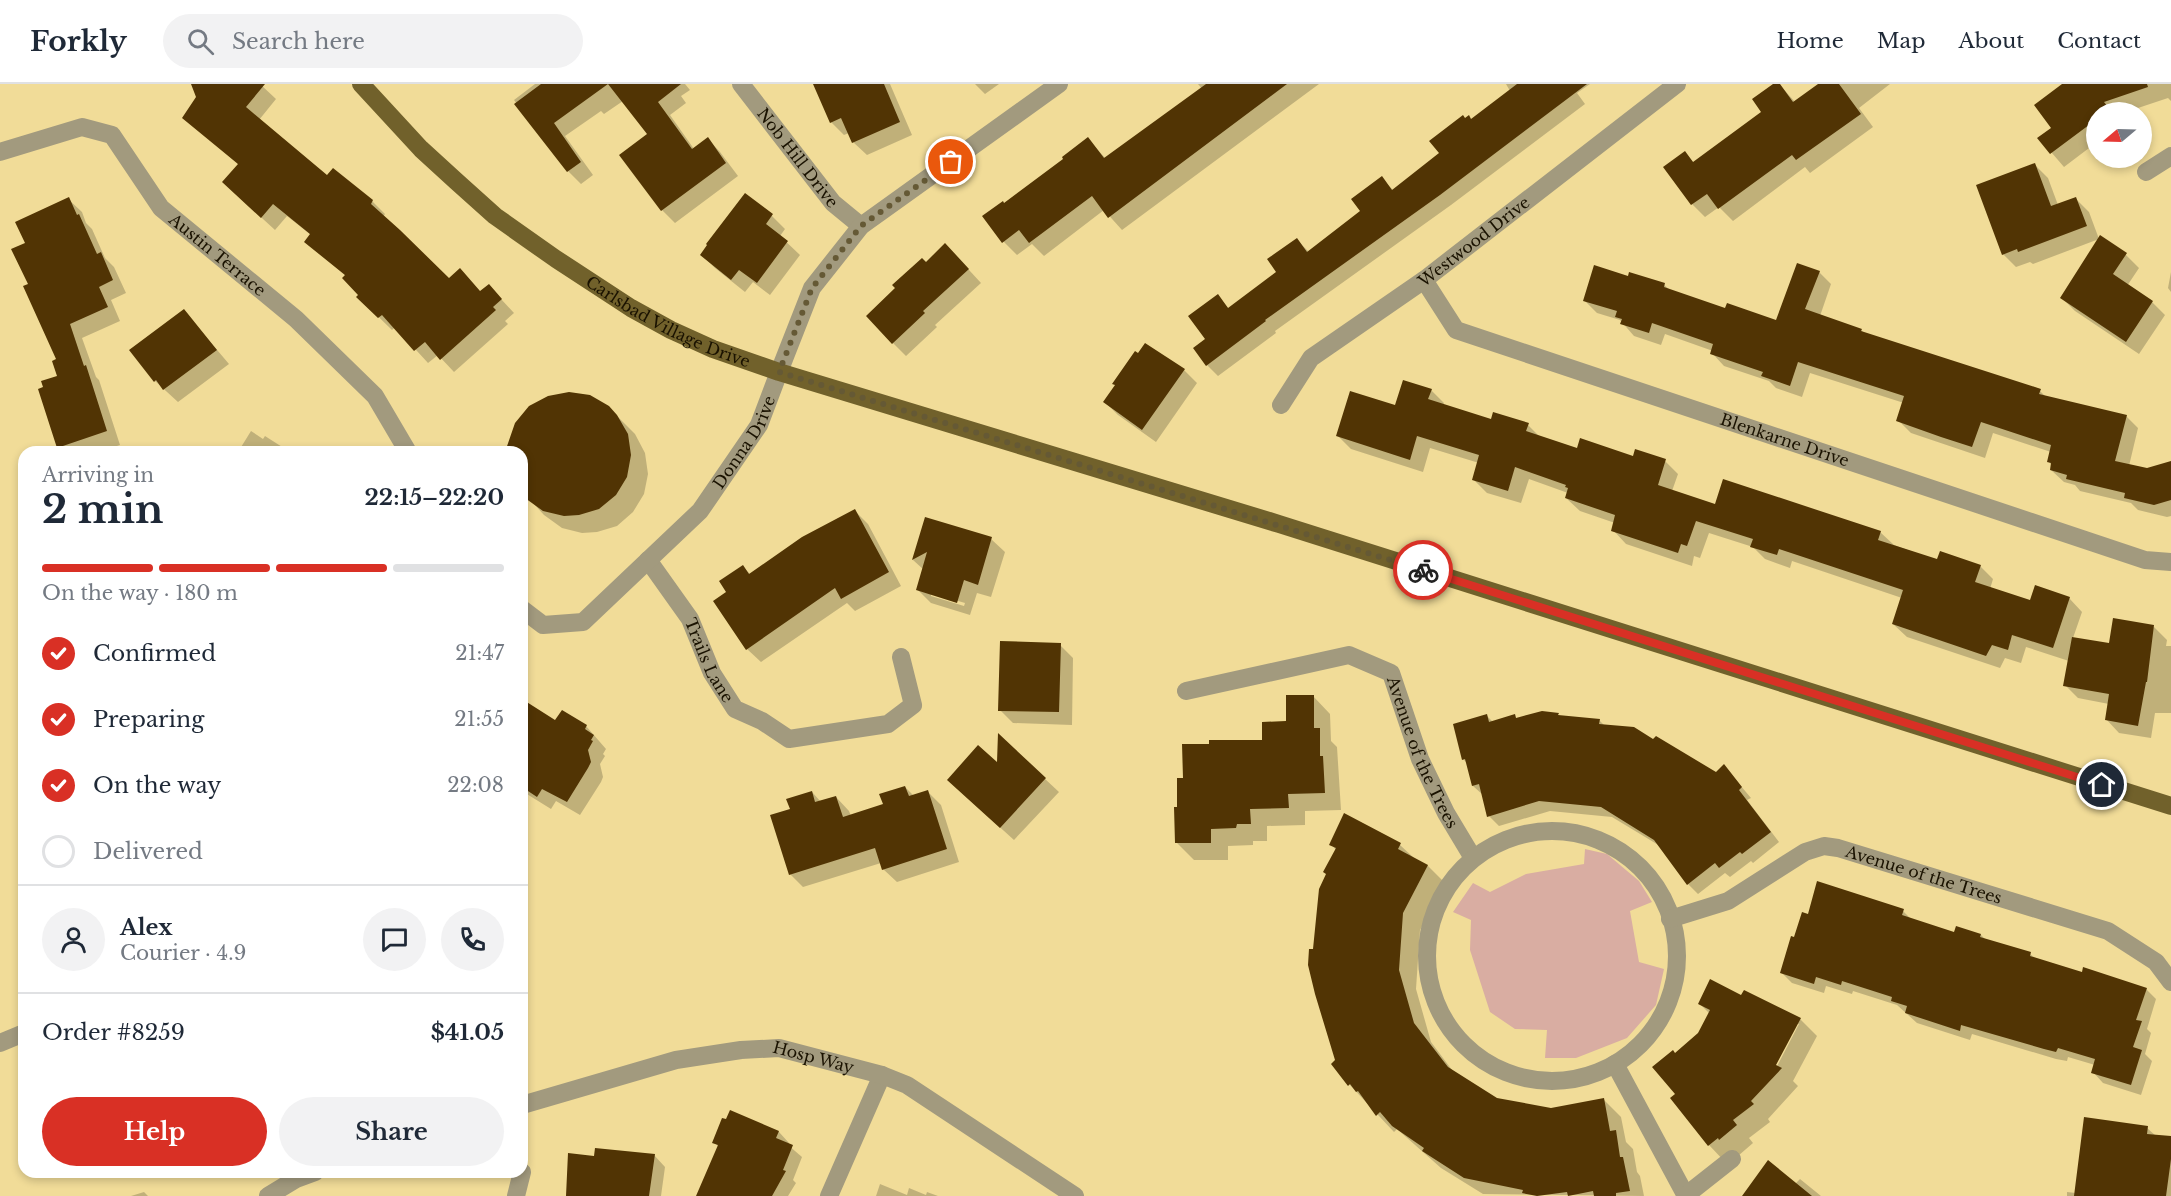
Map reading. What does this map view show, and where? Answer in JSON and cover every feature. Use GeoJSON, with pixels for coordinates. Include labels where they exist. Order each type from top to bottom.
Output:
{"type":"FeatureCollection","features":[{"type":"Feature","properties":{"kind":"main road","name":"Carlsbad Village Drive"},"geometry":{"type":"LineString","coordinates":[[361,84],[421,149],[495,216],[631,308],[713,349],[779,372],[1279,524],[2171,806]]}},
{"type":"Feature","properties":{"kind":"street","name":"Nob Hill Drive"},"geometry":{"type":"LineString","coordinates":[[741,84],[833,203],[861,226]]}},
{"type":"Feature","properties":{"kind":"street","name":"Donna Drive"},"geometry":{"type":"LineString","coordinates":[[528,614],[543,625],[583,622],[700,511],[759,425],[812,288],[861,226],[1059,84]]}},
{"type":"Feature","properties":{"kind":"street","name":"Westwood Drive"},"geometry":{"type":"LineString","coordinates":[[1281,405],[1311,358],[1424,280],[1677,84]]}},
{"type":"Feature","properties":{"kind":"street","name":"Austin Terrace"},"geometry":{"type":"LineString","coordinates":[[0,152],[82,127],[112,135],[161,208],[296,319],[367,388],[375,396],[404,446]]}},
{"type":"Feature","properties":{"kind":"street"},"geometry":{"type":"LineString","coordinates":[[2146,172],[2171,156]]}},
{"type":"Feature","properties":{"kind":"street","name":"Blenkarne Drive"},"geometry":{"type":"LineString","coordinates":[[1424,280],[1456,330],[2145,560],[2171,562]]}},
{"type":"Feature","properties":{"kind":"street","name":"Trails Lane"},"geometry":{"type":"LineString","coordinates":[[648,560],[690,619],[712,673],[735,709],[762,721],[789,739],[888,724],[913,705],[901,657]]}},
{"type":"Feature","properties":{"kind":"street","name":"Avenue of the Trees"},"geometry":{"type":"LineString","coordinates":[[1186,691],[1349,655],[1391,674],[1420,759],[1446,813],[1473,858]]}},
{"type":"Feature","properties":{"kind":"street"},"geometry":{"type":"LineString","coordinates":[[1538,831],[1559,831],[1589,836],[1615,847],[1640,867],[1658,889],[1670,919],[1677,947],[1675,980],[1667,1005],[1652,1031],[1632,1053],[1615,1064],[1594,1074],[1566,1081],[1541,1081],[1520,1077],[1479,1058],[1460,1040],[1446,1022],[1429,976],[1428,943],[1437,907],[1451,881],[1473,858],[1496,843],[1515,836],[1538,831]]}},
{"type":"Feature","properties":{"kind":"street","name":"Avenue of the Trees"},"geometry":{"type":"LineString","coordinates":[[1670,919],[1728,901],[1805,852],[1824,846],[1838,848],[2108,931],[2156,962],[2171,982]]}},
{"type":"Feature","properties":{"kind":"street"},"geometry":{"type":"LineString","coordinates":[[0,1043],[18,1036]]}},
{"type":"Feature","properties":{"kind":"street","name":"Hosp Way"},"geometry":{"type":"LineString","coordinates":[[528,1102],[676,1060],[741,1050],[779,1048],[882,1075],[907,1085],[1075,1196]]}},
{"type":"Feature","properties":{"kind":"street"},"geometry":{"type":"LineString","coordinates":[[1615,1064],[1686,1196],[1732,1159]]}},
{"type":"Feature","properties":{"kind":"street"},"geometry":{"type":"LineString","coordinates":[[829,1196],[882,1075]]}},
{"type":"Feature","properties":{"kind":"street"},"geometry":{"type":"LineString","coordinates":[[268,1196],[300,1178]]}},
{"type":"Feature","properties":{"kind":"street"},"geometry":{"type":"LineString","coordinates":[[516,1196],[520,1178]]}},
{"type":"Feature","properties":{"kind":"shaded area"},"geometry":{"type":"Polygon","coordinates":[[[1585,849],[1607,854],[1639,881],[1652,902],[1630,911],[1639,962],[1664,969],[1656,1005],[1627,1038],[1576,1058],[1545,1058],[1547,1030],[1515,1029],[1490,1012],[1470,950],[1471,920],[1453,912],[1473,883],[1490,892],[1526,874],[1584,864],[1585,849]]]}},
{"type":"Feature","properties":{"kind":"building"},"geometry":{"type":"Polygon","coordinates":[[[191,84],[265,84],[246,107],[327,175],[333,168],[373,200],[371,204],[449,278],[460,268],[480,291],[489,284],[502,299],[493,307],[496,310],[440,360],[425,342],[414,351],[382,315],[378,318],[356,297],[358,295],[342,278],[345,275],[304,242],[310,234],[273,204],[261,218],[222,182],[238,164],[182,118],[196,97],[191,84]]]}},
{"type":"Feature","properties":{"kind":"building"},"geometry":{"type":"Polygon","coordinates":[[[541,84],[608,84],[554,123],[581,162],[567,172],[514,104],[541,84]]]}},
{"type":"Feature","properties":{"kind":"building"},"geometry":{"type":"Polygon","coordinates":[[[608,84],[681,84],[658,102],[692,149],[708,137],[726,163],[661,211],[619,155],[647,134],[608,84]]]}},
{"type":"Feature","properties":{"kind":"building"},"geometry":{"type":"Polygon","coordinates":[[[813,84],[884,84],[900,122],[852,143],[841,118],[830,123],[813,84]]]}},
{"type":"Feature","properties":{"kind":"building"},"geometry":{"type":"Polygon","coordinates":[[[1206,84],[1287,84],[1108,218],[1092,196],[1029,243],[1019,230],[1002,243],[982,216],[1003,201],[1004,203],[1063,159],[1062,157],[1088,137],[1104,158],[1206,84]]]}},
{"type":"Feature","properties":{"kind":"building"},"geometry":{"type":"Polygon","coordinates":[[[1517,84],[1587,84],[1440,195],[1265,320],[1206,366],[1193,348],[1205,339],[1188,316],[1218,294],[1228,308],[1276,272],[1267,259],[1297,238],[1307,252],[1360,211],[1351,199],[1382,176],[1392,190],[1439,153],[1429,141],[1463,115],[1465,118],[1469,115],[1471,119],[1517,84]]]}},
{"type":"Feature","properties":{"kind":"building"},"geometry":{"type":"Polygon","coordinates":[[[1773,84],[1780,84],[1793,102],[1818,84],[1839,84],[1861,114],[1796,160],[1792,155],[1718,209],[1707,194],[1691,205],[1663,167],[1685,151],[1693,162],[1761,112],[1752,99],[1773,84]]]}},
{"type":"Feature","properties":{"kind":"building"},"geometry":{"type":"Polygon","coordinates":[[[2062,84],[2147,84],[2148,87],[2104,102],[2086,102],[2086,127],[2050,154],[2037,138],[2051,128],[2034,105],[2062,84]]]}},
{"type":"Feature","properties":{"kind":"building"},"geometry":{"type":"Polygon","coordinates":[[[2035,163],[2051,206],[2076,197],[2087,226],[2018,252],[2017,249],[2002,255],[1976,185],[2035,163]]]}},
{"type":"Feature","properties":{"kind":"building"},"geometry":{"type":"Polygon","coordinates":[[[745,193],[773,214],[766,224],[788,241],[757,283],[739,270],[731,280],[700,255],[745,193]]]}},
{"type":"Feature","properties":{"kind":"building"},"geometry":{"type":"Polygon","coordinates":[[[69,197],[97,254],[101,252],[113,280],[99,287],[108,307],[70,324],[107,431],[63,446],[56,446],[38,389],[43,387],[41,381],[57,376],[52,361],[56,359],[23,286],[28,284],[11,249],[25,243],[15,222],[69,197]]]}},
{"type":"Feature","properties":{"kind":"building"},"geometry":{"type":"Polygon","coordinates":[[[2100,235],[2127,253],[2113,274],[2153,301],[2126,342],[2060,298],[2100,235]]]}},
{"type":"Feature","properties":{"kind":"building"},"geometry":{"type":"Polygon","coordinates":[[[945,243],[969,269],[923,311],[925,313],[892,344],[866,316],[895,288],[892,285],[922,258],[926,262],[945,243]]]}},
{"type":"Feature","properties":{"kind":"building"},"geometry":{"type":"Polygon","coordinates":[[[1797,263],[1820,271],[1805,309],[1862,329],[1861,331],[2041,389],[2039,394],[2127,415],[2115,461],[2147,468],[2171,461],[2171,500],[2154,505],[2124,498],[2125,493],[2066,479],[2067,475],[2050,470],[2051,463],[2047,462],[2051,445],[1981,422],[1972,447],[1896,421],[1904,396],[1798,362],[1790,386],[1761,376],[1763,372],[1710,354],[1713,344],[1652,323],[1649,333],[1620,324],[1622,319],[1615,317],[1617,311],[1583,301],[1594,265],[1628,276],[1629,272],[1665,283],[1664,287],[1725,308],[1727,303],[1776,320],[1797,263]]]}},
{"type":"Feature","properties":{"kind":"building"},"geometry":{"type":"Polygon","coordinates":[[[184,309],[217,350],[163,390],[129,350],[184,309]]]}},
{"type":"Feature","properties":{"kind":"building"},"geometry":{"type":"Polygon","coordinates":[[[1145,343],[1185,369],[1142,430],[1103,402],[1115,385],[1112,384],[1135,351],[1138,353],[1145,343]]]}},
{"type":"Feature","properties":{"kind":"building"},"geometry":{"type":"Polygon","coordinates":[[[1403,380],[1432,389],[1428,399],[1491,419],[1493,412],[1529,423],[1526,431],[1577,448],[1580,438],[1633,456],[1635,449],[1666,459],[1658,485],[1715,504],[1723,479],[1881,531],[1878,540],[1937,559],[1940,551],[1981,565],[1975,582],[2030,600],[2035,585],[2070,597],[2053,648],[2012,635],[2008,650],[1992,645],[1986,656],[1892,624],[1903,590],[1779,549],[1777,555],[1750,547],[1753,539],[1696,521],[1687,546],[1681,544],[1678,553],[1611,531],[1615,515],[1565,498],[1568,488],[1565,487],[1566,485],[1515,467],[1508,491],[1472,480],[1479,455],[1417,436],[1410,460],[1336,436],[1350,391],[1395,405],[1403,380]]]}},
{"type":"Feature","properties":{"kind":"building"},"geometry":{"type":"Polygon","coordinates":[[[569,392],[590,395],[609,406],[628,434],[631,455],[627,477],[616,495],[599,509],[579,515],[564,516],[543,511],[528,500],[528,446],[507,446],[515,423],[529,406],[548,396],[569,392]]]}},
{"type":"Feature","properties":{"kind":"building"},"geometry":{"type":"Polygon","coordinates":[[[855,509],[889,572],[841,599],[835,588],[746,650],[713,601],[726,592],[719,581],[743,565],[749,574],[802,537],[855,509]]]}},
{"type":"Feature","properties":{"kind":"building"},"geometry":{"type":"Polygon","coordinates":[[[925,517],[992,537],[978,585],[964,580],[957,603],[916,590],[927,552],[912,560],[925,517]]]}},
{"type":"Feature","properties":{"kind":"building"},"geometry":{"type":"Polygon","coordinates":[[[2113,618],[2154,625],[2147,682],[2138,726],[2105,720],[2109,694],[2063,686],[2072,637],[2109,643],[2113,618]]]}},
{"type":"Feature","properties":{"kind":"building"},"geometry":{"type":"Polygon","coordinates":[[[1000,641],[1061,643],[1059,712],[998,711],[1000,641]]]}},
{"type":"Feature","properties":{"kind":"building"},"geometry":{"type":"Polygon","coordinates":[[[1286,695],[1314,695],[1314,728],[1320,728],[1320,756],[1323,756],[1325,793],[1288,794],[1289,808],[1250,809],[1251,824],[1237,824],[1236,828],[1211,829],[1211,843],[1175,843],[1174,807],[1177,807],[1177,778],[1183,778],[1182,744],[1209,744],[1209,740],[1262,740],[1262,722],[1286,721],[1286,695]]]}},
{"type":"Feature","properties":{"kind":"building"},"geometry":{"type":"Polygon","coordinates":[[[528,703],[555,720],[562,710],[587,725],[585,729],[594,735],[588,750],[591,762],[567,802],[542,789],[537,797],[528,791],[528,703]]]}},
{"type":"Feature","properties":{"kind":"building"},"geometry":{"type":"Polygon","coordinates":[[[1542,711],[1600,719],[1599,724],[1634,727],[1653,739],[1656,736],[1716,772],[1724,764],[1742,787],[1739,790],[1771,832],[1719,868],[1715,863],[1687,885],[1654,840],[1601,807],[1539,801],[1487,817],[1479,784],[1472,786],[1465,759],[1462,760],[1453,724],[1487,714],[1489,722],[1515,714],[1516,718],[1542,711]]]}},
{"type":"Feature","properties":{"kind":"building"},"geometry":{"type":"Polygon","coordinates":[[[998,733],[1046,778],[1000,828],[947,780],[978,745],[997,762],[998,733]]]}},
{"type":"Feature","properties":{"kind":"building"},"geometry":{"type":"Polygon","coordinates":[[[905,786],[909,796],[928,790],[947,849],[882,870],[875,848],[789,875],[770,815],[790,809],[786,799],[812,791],[815,802],[836,796],[843,817],[883,804],[879,794],[905,786]]]}},
{"type":"Feature","properties":{"kind":"building"},"geometry":{"type":"Polygon","coordinates":[[[1344,813],[1401,843],[1398,849],[1428,865],[1403,913],[1399,970],[1414,1023],[1448,1067],[1497,1098],[1551,1108],[1604,1098],[1610,1131],[1616,1130],[1620,1157],[1623,1157],[1630,1191],[1616,1193],[1616,1196],[1594,1196],[1593,1191],[1568,1196],[1567,1192],[1537,1196],[1522,1193],[1523,1190],[1464,1178],[1422,1151],[1424,1148],[1392,1126],[1380,1112],[1376,1116],[1358,1091],[1356,1092],[1350,1084],[1348,1086],[1331,1064],[1335,1060],[1308,965],[1309,949],[1313,949],[1319,889],[1326,874],[1323,872],[1336,848],[1329,845],[1344,813]]]}},
{"type":"Feature","properties":{"kind":"building"},"geometry":{"type":"Polygon","coordinates":[[[1817,881],[1904,909],[1902,915],[1954,932],[1956,926],[1981,934],[1980,937],[2031,952],[2030,956],[2082,972],[2083,967],[2147,988],[2136,1020],[2142,1021],[2133,1047],[2142,1050],[2131,1085],[2091,1073],[2095,1059],[2058,1048],[2056,1052],[2044,1049],[1961,1025],[1960,1031],[1905,1013],[1907,1006],[1891,1001],[1892,997],[1842,981],[1841,985],[1816,977],[1814,984],[1780,973],[1791,936],[1794,937],[1802,912],[1808,914],[1817,881]]]}},
{"type":"Feature","properties":{"kind":"building"},"geometry":{"type":"Polygon","coordinates":[[[1710,979],[1741,995],[1744,990],[1801,1018],[1776,1065],[1782,1068],[1751,1101],[1754,1104],[1733,1120],[1737,1125],[1708,1146],[1670,1098],[1675,1094],[1652,1067],[1673,1050],[1675,1053],[1698,1033],[1710,1010],[1698,1004],[1710,979]]]}},
{"type":"Feature","properties":{"kind":"building"},"geometry":{"type":"Polygon","coordinates":[[[730,1110],[779,1131],[776,1138],[793,1145],[783,1170],[786,1171],[772,1196],[696,1196],[718,1145],[712,1143],[722,1118],[726,1119],[730,1110]]]}},
{"type":"Feature","properties":{"kind":"building"},"geometry":{"type":"Polygon","coordinates":[[[2084,1117],[2148,1126],[2147,1134],[2171,1136],[2171,1159],[2166,1196],[2074,1196],[2084,1117]]]}},
{"type":"Feature","properties":{"kind":"building"},"geometry":{"type":"Polygon","coordinates":[[[595,1148],[655,1154],[649,1196],[566,1196],[568,1153],[594,1156],[595,1148]]]}},
{"type":"Feature","properties":{"kind":"building"},"geometry":{"type":"Polygon","coordinates":[[[1768,1160],[1812,1196],[1742,1196],[1768,1160]]]}},
{"type":"Feature","properties":{"kind":"way so far"},"geometry":{"type":"LineString","coordinates":[[951,162],[861,226],[812,288],[779,372],[1423,570]]}},
{"type":"Feature","properties":{"kind":"route"},"geometry":{"type":"LineString","coordinates":[[1423,570],[2102,785]]}}]}
